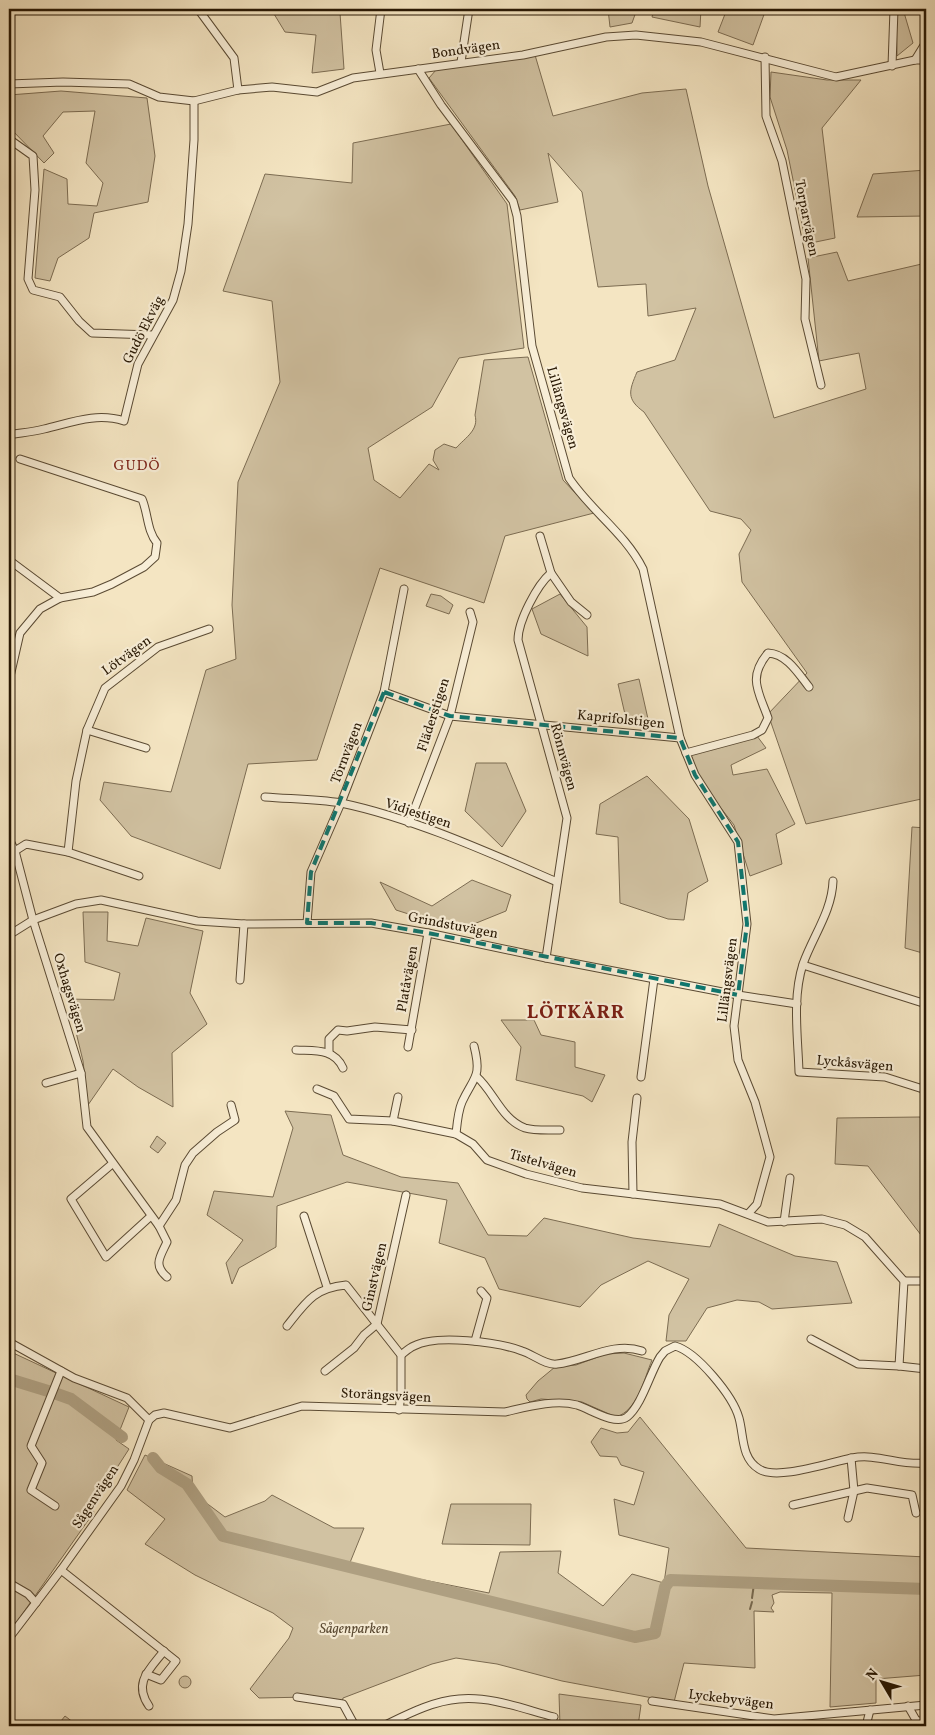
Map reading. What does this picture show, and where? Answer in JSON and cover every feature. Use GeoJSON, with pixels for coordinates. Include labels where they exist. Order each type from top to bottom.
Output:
{"type":"FeatureCollection","features":[{"type":"Feature","properties":{"kind":"street"},"geometry":{"type":"LineString","coordinates":[[198,9],[234,58],[238,90]]}},
{"type":"Feature","properties":{"kind":"street"},"geometry":{"type":"LineString","coordinates":[[380,73],[376,50],[381,9]]}},
{"type":"Feature","properties":{"kind":"street"},"geometry":{"type":"LineString","coordinates":[[461,62],[469,9]]}},
{"type":"Feature","properties":{"kind":"street"},"geometry":{"type":"LineString","coordinates":[[892,66],[894,9]]}},
{"type":"Feature","properties":{"kind":"street","name":"Bondvägen"},"geometry":{"type":"LineString","coordinates":[[9,84],[63,82],[129,84],[159,97],[194,101],[238,90],[272,87],[317,92],[353,78],[380,73],[523,55],[606,37],[636,35],[701,42],[766,57],[836,77],[915,60],[926,60]]}},
{"type":"Feature","properties":{"kind":"street"},"geometry":{"type":"LineString","coordinates":[[915,60],[926,42]]}},
{"type":"Feature","properties":{"kind":"street","name":"Torparvägen"},"geometry":{"type":"LineString","coordinates":[[766,57],[766,116],[782,161],[806,278],[804,319],[820,385]]}},
{"type":"Feature","properties":{"kind":"street","name":"Lillängsvägen"},"geometry":{"type":"LineString","coordinates":[[418,69],[441,105],[513,201],[517,216],[532,346],[569,478],[578,491],[633,550],[643,569],[680,738],[695,775],[738,842],[747,924],[734,1026],[738,1060],[755,1102],[770,1157],[757,1204],[748,1214]]}},
{"type":"Feature","properties":{"kind":"street","name":"Gudö Ekväg"},"geometry":{"type":"LineString","coordinates":[[9,435],[43,429],[72,421],[112,418],[124,422],[138,364],[152,335],[176,294],[188,224],[194,140],[194,101]]}},
{"type":"Feature","properties":{"kind":"street"},"geometry":{"type":"LineString","coordinates":[[9,139],[33,156],[35,190],[28,279],[33,290],[60,297],[92,333],[152,335]]}},
{"type":"Feature","properties":{"kind":"street"},"geometry":{"type":"LineString","coordinates":[[9,681],[20,633],[40,610],[60,598],[94,592],[144,567],[156,557],[157,543],[151,536],[147,511],[142,499],[20,459]]}},
{"type":"Feature","properties":{"kind":"street"},"geometry":{"type":"LineString","coordinates":[[540,536],[551,573],[571,602],[587,615]]}},
{"type":"Feature","properties":{"kind":"street"},"geometry":{"type":"LineString","coordinates":[[9,560],[60,598]]}},
{"type":"Feature","properties":{"kind":"street","name":"Rönnvägen"},"geometry":{"type":"LineString","coordinates":[[546,958],[567,818],[518,640],[518,631],[543,580],[551,573]]}},
{"type":"Feature","properties":{"kind":"street","name":"Törnvägen"},"geometry":{"type":"LineString","coordinates":[[307,923],[311,872],[341,803],[384,692],[404,589]]}},
{"type":"Feature","properties":{"kind":"street","name":"Fläderstigen"},"geometry":{"type":"LineString","coordinates":[[409,823],[450,716],[473,622],[470,612]]}},
{"type":"Feature","properties":{"kind":"street","name":"Lötvägen"},"geometry":{"type":"LineString","coordinates":[[68,852],[76,781],[86,730],[105,688],[158,647],[209,629]]}},
{"type":"Feature","properties":{"kind":"street"},"geometry":{"type":"LineString","coordinates":[[686,753],[753,735],[762,730],[768,718],[756,688],[758,665],[768,654],[778,654],[793,666],[809,687]]}},
{"type":"Feature","properties":{"kind":"street","name":"Kaprifolstigen"},"geometry":{"type":"LineString","coordinates":[[384,692],[450,716],[680,738]]}},
{"type":"Feature","properties":{"kind":"street"},"geometry":{"type":"LineString","coordinates":[[86,730],[146,748]]}},
{"type":"Feature","properties":{"kind":"street","name":"Vidjestigen"},"geometry":{"type":"LineString","coordinates":[[265,797],[341,803],[409,823],[462,842],[557,882]]}},
{"type":"Feature","properties":{"kind":"street","name":"Oxhagsvägen"},"geometry":{"type":"LineString","coordinates":[[9,839],[15,851],[33,920],[81,1073],[87,1127],[112,1164],[159,1226],[167,1242],[157,1263],[158,1270],[167,1277]]}},
{"type":"Feature","properties":{"kind":"street"},"geometry":{"type":"LineString","coordinates":[[15,851],[26,844],[68,852],[139,876]]}},
{"type":"Feature","properties":{"kind":"street","name":"Lyckåsvägen"},"geometry":{"type":"LineString","coordinates":[[833,881],[832,897],[803,965],[797,1004],[799,1072],[885,1077],[926,1090]]}},
{"type":"Feature","properties":{"kind":"street","name":"Grindstuvägen"},"geometry":{"type":"LineString","coordinates":[[9,935],[33,920],[76,904],[101,900],[197,921],[244,924],[371,924],[428,932],[546,958],[738,995],[797,1004]]}},
{"type":"Feature","properties":{"kind":"street"},"geometry":{"type":"LineString","coordinates":[[240,980],[244,924]]}},
{"type":"Feature","properties":{"kind":"street","name":"Platåvägen"},"geometry":{"type":"LineString","coordinates":[[408,1047],[428,932]]}},
{"type":"Feature","properties":{"kind":"street"},"geometry":{"type":"LineString","coordinates":[[803,965],[926,1004]]}},
{"type":"Feature","properties":{"kind":"street"},"geometry":{"type":"LineString","coordinates":[[641,1077],[654,979]]}},
{"type":"Feature","properties":{"kind":"street","name":"Platåvägen"},"geometry":{"type":"LineString","coordinates":[[329,1052],[329,1039],[338,1030],[374,1027],[412,1030]]}},
{"type":"Feature","properties":{"kind":"street"},"geometry":{"type":"LineString","coordinates":[[456,1134],[461,1104],[477,1077],[478,1063],[474,1046]]}},
{"type":"Feature","properties":{"kind":"street"},"geometry":{"type":"LineString","coordinates":[[296,1050],[329,1052],[339,1058],[343,1068]]}},
{"type":"Feature","properties":{"kind":"street"},"geometry":{"type":"LineString","coordinates":[[46,1083],[81,1073]]}},
{"type":"Feature","properties":{"kind":"street"},"geometry":{"type":"LineString","coordinates":[[477,1077],[488,1086],[508,1117],[525,1128],[560,1130]]}},
{"type":"Feature","properties":{"kind":"street","name":"Tistelvägen"},"geometry":{"type":"LineString","coordinates":[[317,1089],[334,1096],[349,1119],[393,1121],[456,1134],[473,1144],[487,1160],[526,1174],[582,1188],[720,1204],[768,1222],[822,1219],[845,1225],[866,1237],[904,1281]]}},
{"type":"Feature","properties":{"kind":"street"},"geometry":{"type":"LineString","coordinates":[[393,1121],[398,1097]]}},
{"type":"Feature","properties":{"kind":"street"},"geometry":{"type":"LineString","coordinates":[[633,1194],[632,1142],[637,1098]]}},
{"type":"Feature","properties":{"kind":"street"},"geometry":{"type":"LineString","coordinates":[[159,1226],[176,1200],[185,1165],[193,1153],[216,1132],[235,1120],[231,1105]]}},
{"type":"Feature","properties":{"kind":"street"},"geometry":{"type":"LineString","coordinates":[[112,1164],[71,1199],[106,1257],[152,1216]]}},
{"type":"Feature","properties":{"kind":"street"},"geometry":{"type":"LineString","coordinates":[[784,1222],[790,1178]]}},
{"type":"Feature","properties":{"kind":"street","name":"Ginstvägen"},"geometry":{"type":"LineString","coordinates":[[325,1371],[354,1348],[364,1335],[377,1324],[406,1195]]}},
{"type":"Feature","properties":{"kind":"street"},"geometry":{"type":"LineString","coordinates":[[304,1216],[327,1287]]}},
{"type":"Feature","properties":{"kind":"street"},"geometry":{"type":"LineString","coordinates":[[899,1366],[904,1281],[926,1281]]}},
{"type":"Feature","properties":{"kind":"street"},"geometry":{"type":"LineString","coordinates":[[287,1326],[308,1298],[327,1287],[346,1286],[401,1355],[399,1410]]}},
{"type":"Feature","properties":{"kind":"street"},"geometry":{"type":"LineString","coordinates":[[475,1341],[487,1298],[481,1291]]}},
{"type":"Feature","properties":{"kind":"street"},"geometry":{"type":"LineString","coordinates":[[811,1339],[858,1364],[926,1369]]}},
{"type":"Feature","properties":{"kind":"street"},"geometry":{"type":"LineString","coordinates":[[401,1355],[414,1345],[432,1341],[475,1341],[523,1351],[555,1365],[606,1350],[634,1348],[642,1351]]}},
{"type":"Feature","properties":{"kind":"street"},"geometry":{"type":"LineString","coordinates":[[9,1342],[62,1371],[127,1398],[149,1420]]}},
{"type":"Feature","properties":{"kind":"street","name":"Storängsvägen"},"geometry":{"type":"LineString","coordinates":[[149,1420],[155,1415],[164,1413],[230,1428],[302,1406],[505,1412],[538,1405],[571,1403],[615,1420],[626,1418],[635,1409],[660,1356],[675,1346],[686,1349],[727,1394],[739,1416],[746,1457],[759,1470],[775,1474],[851,1458]]}},
{"type":"Feature","properties":{"kind":"street"},"geometry":{"type":"LineString","coordinates":[[55,1506],[31,1490],[42,1463],[30,1446],[62,1371]]}},
{"type":"Feature","properties":{"kind":"street","name":"Sågenvägen"},"geometry":{"type":"LineString","coordinates":[[9,1638],[61,1570],[120,1486],[134,1460],[149,1420]]}},
{"type":"Feature","properties":{"kind":"street"},"geometry":{"type":"LineString","coordinates":[[848,1518],[854,1490],[851,1458],[869,1455],[911,1465],[926,1463]]}},
{"type":"Feature","properties":{"kind":"street"},"geometry":{"type":"LineString","coordinates":[[793,1505],[867,1488],[912,1495],[916,1513]]}},
{"type":"Feature","properties":{"kind":"street"},"geometry":{"type":"LineString","coordinates":[[61,1570],[176,1661],[161,1680],[146,1674]]}},
{"type":"Feature","properties":{"kind":"street"},"geometry":{"type":"LineString","coordinates":[[9,1583],[28,1594],[36,1603]]}},
{"type":"Feature","properties":{"kind":"street"},"geometry":{"type":"LineString","coordinates":[[149,1706],[142,1696],[142,1686],[146,1674],[164,1651]]}},
{"type":"Feature","properties":{"kind":"street"},"geometry":{"type":"LineString","coordinates":[[297,1697],[344,1704],[355,1726]]}},
{"type":"Feature","properties":{"kind":"street"},"geometry":{"type":"LineString","coordinates":[[383,1726],[433,1704],[459,1698],[488,1699],[554,1717]]}},
{"type":"Feature","properties":{"kind":"street","name":"Lyckebyvägen"},"geometry":{"type":"LineString","coordinates":[[652,1701],[774,1720],[926,1705]]}},
{"type":"Feature","properties":{"kind":"street"},"geometry":{"type":"LineString","coordinates":[[908,1706],[916,1720],[926,1722]]}},
{"type":"Feature","properties":{"kind":"street"},"geometry":{"type":"LineString","coordinates":[[866,1726],[870,1710]]}},
{"type":"Feature","properties":{"kind":"highlighted area"},"geometry":{"type":"Polygon","coordinates":[[[384,692],[450,716],[680,738],[695,775],[738,842],[747,924],[738,995],[371,923],[307,923],[311,872],[384,692]]]}},
{"type":"Feature","properties":{"kind":"green space"},"geometry":{"type":"Polygon","coordinates":[[[271,9],[369,9],[368,14],[340,13],[344,69],[312,73],[316,35],[285,32],[271,9]]]}},
{"type":"Feature","properties":{"kind":"green space"},"geometry":{"type":"Polygon","coordinates":[[[608,9],[637,9],[632,23],[610,27],[608,9]]]}},
{"type":"Feature","properties":{"kind":"green space"},"geometry":{"type":"Polygon","coordinates":[[[654,9],[701,9],[700,27],[652,17],[654,9]]]}},
{"type":"Feature","properties":{"kind":"green space"},"geometry":{"type":"Polygon","coordinates":[[[727,9],[766,9],[753,45],[718,32],[727,9]]]}},
{"type":"Feature","properties":{"kind":"green space"},"geometry":{"type":"Polygon","coordinates":[[[896,9],[903,9],[913,43],[897,56],[896,9]]]}},
{"type":"Feature","properties":{"kind":"green space"},"geometry":{"type":"Polygon","coordinates":[[[535,55],[553,116],[642,93],[686,89],[708,186],[774,418],[866,389],[859,353],[819,361],[808,258],[837,252],[848,281],[926,263],[926,798],[806,824],[768,714],[807,673],[742,582],[739,554],[751,530],[741,519],[710,511],[644,412],[632,399],[632,384],[637,372],[675,360],[696,308],[648,316],[646,284],[598,287],[582,192],[548,153],[558,202],[520,210],[515,196],[429,78],[436,70],[535,55]]]}},
{"type":"Feature","properties":{"kind":"green space"},"geometry":{"type":"Polygon","coordinates":[[[771,72],[827,80],[861,80],[822,128],[835,238],[806,244],[787,150],[770,97],[771,72]]]}},
{"type":"Feature","properties":{"kind":"green space"},"geometry":{"type":"Polygon","coordinates":[[[61,91],[147,98],[155,156],[148,202],[94,213],[89,238],[58,258],[50,281],[35,278],[44,169],[67,179],[68,204],[97,206],[103,183],[86,163],[95,111],[63,112],[43,136],[54,153],[44,163],[9,127],[9,95],[61,91]]]}},
{"type":"Feature","properties":{"kind":"green space"},"geometry":{"type":"Polygon","coordinates":[[[451,124],[507,204],[524,348],[459,358],[432,407],[368,448],[374,480],[400,498],[429,464],[439,470],[433,460],[435,450],[444,444],[456,448],[471,433],[475,425],[484,360],[528,357],[563,480],[594,513],[505,536],[484,603],[380,568],[317,760],[248,764],[220,869],[131,836],[100,800],[104,782],[171,792],[206,670],[236,659],[232,605],[238,482],[280,382],[272,301],[223,291],[265,174],[352,183],[353,143],[451,124]]]}},
{"type":"Feature","properties":{"kind":"green space"},"geometry":{"type":"Polygon","coordinates":[[[926,170],[926,216],[857,217],[873,174],[926,170]]]}},
{"type":"Feature","properties":{"kind":"green space"},"geometry":{"type":"Polygon","coordinates":[[[431,594],[441,596],[453,605],[449,614],[426,606],[431,594]]]}},
{"type":"Feature","properties":{"kind":"green space"},"geometry":{"type":"Polygon","coordinates":[[[560,594],[587,627],[588,656],[541,634],[532,609],[560,594]]]}},
{"type":"Feature","properties":{"kind":"green space"},"geometry":{"type":"Polygon","coordinates":[[[639,679],[648,719],[627,723],[618,684],[639,679]]]}},
{"type":"Feature","properties":{"kind":"green space"},"geometry":{"type":"Polygon","coordinates":[[[757,736],[766,748],[731,765],[733,775],[767,769],[795,824],[776,834],[782,864],[750,876],[734,825],[700,781],[691,755],[757,736]]]}},
{"type":"Feature","properties":{"kind":"green space"},"geometry":{"type":"Polygon","coordinates":[[[476,763],[506,763],[526,811],[502,847],[465,811],[476,763]]]}},
{"type":"Feature","properties":{"kind":"green space"},"geometry":{"type":"Polygon","coordinates":[[[647,776],[689,819],[708,881],[688,893],[684,920],[668,919],[620,903],[618,837],[596,834],[600,804],[647,776]]]}},
{"type":"Feature","properties":{"kind":"green space"},"geometry":{"type":"Polygon","coordinates":[[[912,827],[926,828],[926,954],[905,948],[912,827]]]}},
{"type":"Feature","properties":{"kind":"green space"},"geometry":{"type":"Polygon","coordinates":[[[472,880],[511,895],[506,911],[459,930],[396,910],[380,882],[432,906],[472,880]]]}},
{"type":"Feature","properties":{"kind":"green space"},"geometry":{"type":"Polygon","coordinates":[[[83,912],[108,912],[107,941],[138,946],[146,918],[203,931],[190,993],[207,1024],[172,1053],[173,1107],[138,1087],[113,1069],[88,1105],[83,1061],[68,999],[114,1000],[120,973],[85,962],[83,912]]]}},
{"type":"Feature","properties":{"kind":"green space"},"geometry":{"type":"Polygon","coordinates":[[[501,1020],[534,1020],[541,1035],[575,1042],[575,1067],[605,1075],[592,1102],[583,1096],[516,1080],[521,1047],[501,1020]]]}},
{"type":"Feature","properties":{"kind":"green space"},"geometry":{"type":"Polygon","coordinates":[[[285,1111],[331,1115],[343,1155],[401,1177],[458,1183],[488,1235],[527,1236],[544,1218],[633,1238],[710,1247],[719,1224],[795,1256],[837,1262],[852,1303],[772,1309],[759,1302],[737,1300],[707,1308],[686,1341],[666,1341],[669,1315],[689,1279],[648,1261],[601,1285],[580,1307],[499,1289],[485,1258],[439,1243],[447,1200],[347,1182],[277,1206],[276,1247],[239,1268],[232,1284],[226,1263],[243,1240],[207,1215],[214,1191],[273,1197],[293,1128],[285,1111]]]}},
{"type":"Feature","properties":{"kind":"green space"},"geometry":{"type":"Polygon","coordinates":[[[920,1117],[926,1137],[926,1237],[921,1235],[868,1166],[835,1164],[837,1118],[920,1117]]]}},
{"type":"Feature","properties":{"kind":"green space"},"geometry":{"type":"Polygon","coordinates":[[[157,1136],[166,1143],[158,1153],[150,1147],[157,1136]]]}},
{"type":"Feature","properties":{"kind":"green space"},"geometry":{"type":"Polygon","coordinates":[[[9,1351],[129,1407],[116,1440],[129,1449],[91,1508],[94,1512],[16,1623],[9,1616],[9,1351]]]}},
{"type":"Feature","properties":{"kind":"green space"},"geometry":{"type":"Polygon","coordinates":[[[624,1353],[652,1360],[635,1401],[630,1408],[616,1417],[582,1402],[541,1399],[530,1402],[527,1399],[526,1395],[538,1381],[555,1367],[576,1365],[606,1354],[624,1353]]]}},
{"type":"Feature","properties":{"kind":"green space","name":"Sågenparken"},"geometry":{"type":"Polygon","coordinates":[[[640,1417],[746,1548],[926,1557],[926,1675],[876,1679],[876,1703],[830,1707],[832,1593],[780,1592],[772,1595],[774,1603],[771,1608],[774,1612],[754,1611],[755,1668],[684,1663],[674,1702],[562,1681],[497,1664],[456,1658],[432,1664],[343,1698],[342,1702],[310,1697],[259,1698],[250,1689],[289,1638],[293,1628],[273,1613],[195,1575],[145,1544],[165,1519],[127,1490],[145,1455],[192,1476],[193,1493],[225,1517],[265,1501],[272,1495],[334,1528],[364,1528],[349,1565],[489,1593],[500,1552],[561,1551],[558,1573],[603,1606],[632,1574],[664,1583],[669,1548],[619,1535],[614,1499],[634,1505],[644,1472],[621,1465],[617,1457],[600,1456],[591,1442],[601,1428],[617,1433],[628,1432],[640,1417]]]}},
{"type":"Feature","properties":{"kind":"green space"},"geometry":{"type":"Polygon","coordinates":[[[451,1504],[531,1504],[530,1545],[442,1544],[451,1504]]]}},
{"type":"Feature","properties":{"kind":"green space"},"geometry":{"type":"Polygon","coordinates":[[[183,1676],[187,1676],[191,1682],[187,1688],[183,1688],[179,1684],[179,1680],[183,1676]]]}},
{"type":"Feature","properties":{"kind":"green space"},"geometry":{"type":"Polygon","coordinates":[[[559,1694],[641,1705],[638,1726],[560,1726],[559,1694]]]}},
{"type":"Feature","properties":{"kind":"green space"},"geometry":{"type":"Polygon","coordinates":[[[65,1716],[78,1726],[57,1726],[65,1716]]]}},
{"type":"Feature","properties":{"kind":"waterway"},"geometry":{"type":"LineString","coordinates":[[9,1379],[48,1391]]}},
{"type":"Feature","properties":{"kind":"waterway"},"geometry":{"type":"LineString","coordinates":[[57,1394],[71,1399],[122,1437]]}},
{"type":"Feature","properties":{"kind":"waterway"},"geometry":{"type":"LineString","coordinates":[[153,1458],[161,1468],[187,1484],[223,1536],[635,1637],[655,1633],[665,1587],[670,1580],[926,1589]]}},
{"type":"Feature","properties":{"kind":"waterway"},"geometry":{"type":"LineString","coordinates":[[752,1598],[754,1584]]}},
{"type":"Feature","properties":{"kind":"waterway"},"geometry":{"type":"LineString","coordinates":[[750,1609],[752,1602]]}},
{"type":"Feature","properties":{"kind":"district","name":"GUDÖ"},"geometry":{"type":"Point","coordinates":[137,466]}},
{"type":"Feature","properties":{"kind":"district","name":"LÖTKÄRR"},"geometry":{"type":"Point","coordinates":[576,1013]}}]}
